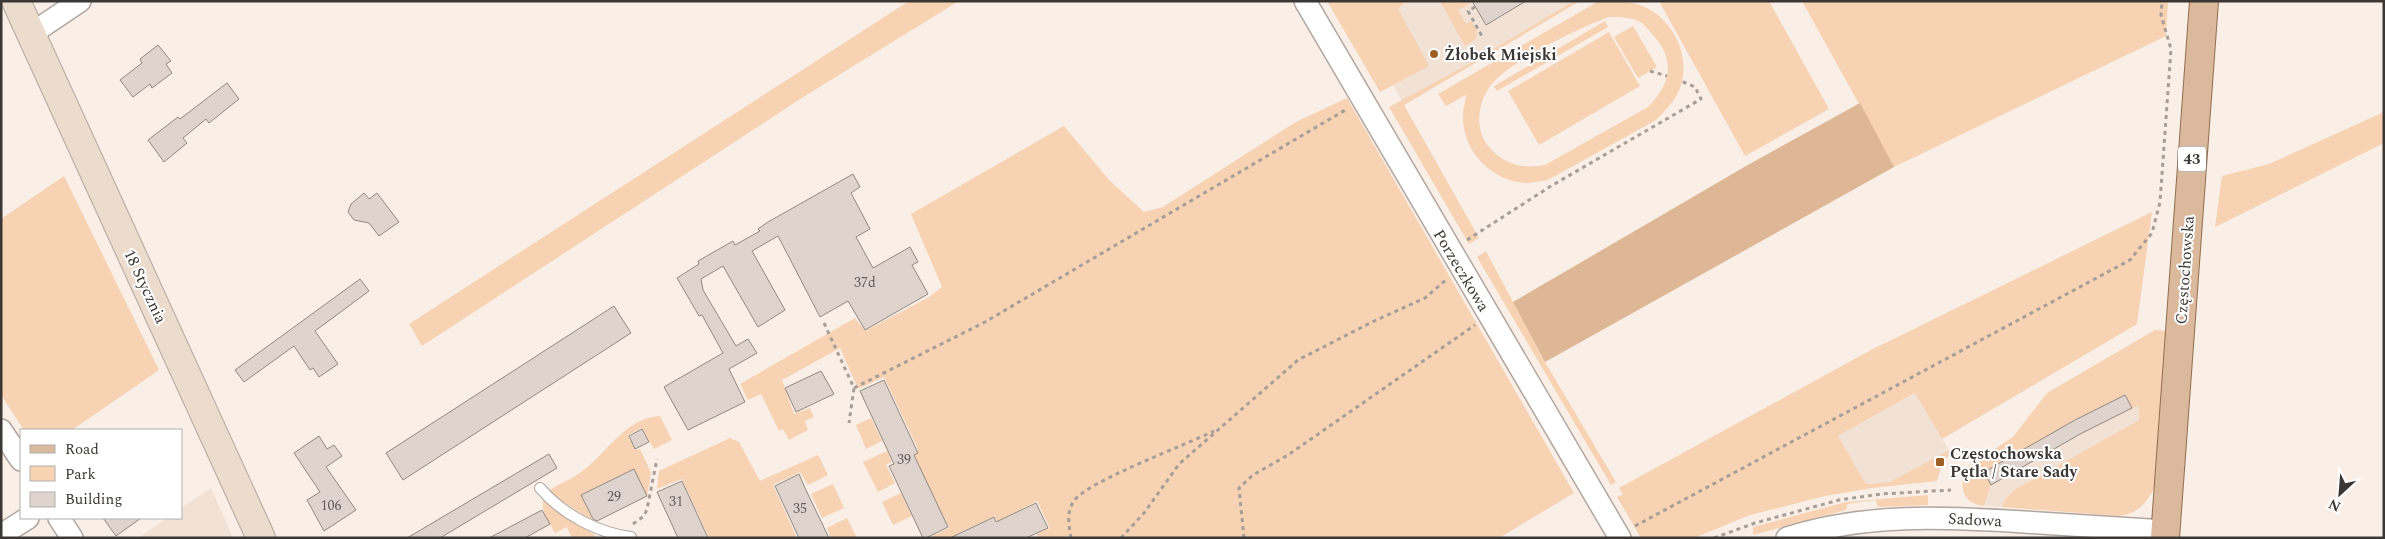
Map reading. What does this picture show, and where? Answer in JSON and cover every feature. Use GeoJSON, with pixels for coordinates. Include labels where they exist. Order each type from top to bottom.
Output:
{"type":"FeatureCollection","features":[{"type":"Feature","properties":{"kind":"main road","name":"18 Stycznia"},"geometry":{"type":"LineString","coordinates":[[16,1],[261,538]]}},
{"type":"Feature","properties":{"kind":"main road","name":"Częstochowska"},"geometry":{"type":"LineString","coordinates":[[2165,535],[2204,1]]}},
{"type":"Feature","properties":{"kind":"street"},"geometry":{"type":"LineString","coordinates":[[31,34],[80,1]]}},
{"type":"Feature","properties":{"kind":"street","name":"Porzeczkowa"},"geometry":{"type":"LineString","coordinates":[[1304,1],[1489,315],[1626,532]]}},
{"type":"Feature","properties":{"kind":"street"},"geometry":{"type":"LineString","coordinates":[[1,430],[20,458]]}},
{"type":"Feature","properties":{"kind":"street","name":"Sadowa"},"geometry":{"type":"LineString","coordinates":[[1786,538],[1854,522],[1906,517],[1966,518],[2165,535]]}},
{"type":"Feature","properties":{"kind":"street"},"geometry":{"type":"LineString","coordinates":[[1,535],[26,519]]}},
{"type":"Feature","properties":{"kind":"street"},"geometry":{"type":"LineString","coordinates":[[60,519],[72,538]]}},
{"type":"Feature","properties":{"kind":"lane"},"geometry":{"type":"LineString","coordinates":[[540,488],[550,499],[591,526],[615,535],[631,537]]}},
{"type":"Feature","properties":{"kind":"path"},"geometry":{"type":"LineString","coordinates":[[1626,532],[2130,260],[2152,233],[2160,202],[2171,49],[2161,15],[2162,1]]}},
{"type":"Feature","properties":{"kind":"path"},"geometry":{"type":"LineString","coordinates":[[1475,7],[1468,12],[1483,38]]}},
{"type":"Feature","properties":{"kind":"path"},"geometry":{"type":"LineString","coordinates":[[1650,71],[1667,76]]}},
{"type":"Feature","properties":{"kind":"path"},"geometry":{"type":"LineString","coordinates":[[1464,242],[1551,186],[1701,99],[1696,87],[1681,81]]}},
{"type":"Feature","properties":{"kind":"path"},"geometry":{"type":"LineString","coordinates":[[854,388],[985,322],[1304,132],[1363,100]]}},
{"type":"Feature","properties":{"kind":"path"},"geometry":{"type":"LineString","coordinates":[[1121,538],[1144,513],[1180,464],[1298,360],[1372,322],[1426,298],[1460,267]]}},
{"type":"Feature","properties":{"kind":"path"},"geometry":{"type":"LineString","coordinates":[[1244,538],[1239,488],[1253,475],[1288,455],[1489,315]]}},
{"type":"Feature","properties":{"kind":"path"},"geometry":{"type":"LineString","coordinates":[[824,323],[854,388],[849,423]]}},
{"type":"Feature","properties":{"kind":"path"},"geometry":{"type":"LineString","coordinates":[[1072,538],[1069,512],[1074,499],[1110,478],[1221,427]]}},
{"type":"Feature","properties":{"kind":"path"},"geometry":{"type":"LineString","coordinates":[[615,535],[644,516],[650,500],[657,459]]}},
{"type":"Feature","properties":{"kind":"shaded area","name":"Żłobek Miejski"},"geometry":{"type":"Polygon","coordinates":[[[1382,1],[1580,1],[1404,105],[1387,73],[1382,1]]]}},
{"type":"Feature","properties":{"kind":"shaded area"},"geometry":{"type":"Polygon","coordinates":[[[1860,103],[1894,167],[1545,362],[1513,302],[1746,166],[1860,103]]]}},
{"type":"Feature","properties":{"kind":"shaded area"},"geometry":{"type":"Polygon","coordinates":[[[1916,393],[1949,451],[1890,482],[1866,484],[1838,436],[1916,393]]]}},
{"type":"Feature","properties":{"kind":"shaded area"},"geometry":{"type":"Polygon","coordinates":[[[2125,395],[2139,405],[2139,420],[2014,490],[2006,498],[2002,507],[1984,506],[1991,485],[1984,472],[2075,420],[2125,395]]]}},
{"type":"Feature","properties":{"kind":"shaded area"},"geometry":{"type":"Polygon","coordinates":[[[211,488],[233,538],[139,538],[166,519],[182,519],[182,507],[211,488]]]}},
{"type":"Feature","properties":{"kind":"green space"},"geometry":{"type":"Polygon","coordinates":[[[909,1],[959,1],[808,94],[422,346],[409,324],[909,1]]]}},
{"type":"Feature","properties":{"kind":"green space"},"geometry":{"type":"Polygon","coordinates":[[[1327,1],[1406,1],[1398,9],[1429,66],[1380,92],[1327,1]]]}},
{"type":"Feature","properties":{"kind":"green space"},"geometry":{"type":"Polygon","coordinates":[[[1440,1],[1470,1],[1471,3],[1458,10],[1466,24],[1471,21],[1477,31],[1476,39],[1465,46],[1440,1]]]}},
{"type":"Feature","properties":{"kind":"green space"},"geometry":{"type":"Polygon","coordinates":[[[1574,1],[1580,1],[1404,105],[1479,238],[1469,244],[1389,107],[1469,64],[1574,1]]]}},
{"type":"Feature","properties":{"kind":"green space"},"geometry":{"type":"Polygon","coordinates":[[[1599,1],[1637,4],[1659,16],[1675,36],[1683,60],[1681,85],[1677,95],[1656,120],[1548,180],[1528,183],[1515,182],[1491,171],[1473,152],[1467,140],[1464,127],[1463,112],[1466,95],[1446,106],[1438,94],[1599,1]],[[1609,17],[1546,46],[1513,66],[1491,85],[1480,108],[1479,117],[1481,134],[1496,154],[1508,162],[1522,166],[1545,165],[1648,107],[1656,98],[1662,90],[1668,72],[1668,63],[1660,44],[1642,23],[1629,18],[1609,17]]]}},
{"type":"Feature","properties":{"kind":"green space"},"geometry":{"type":"Polygon","coordinates":[[[1659,1],[1769,1],[1829,109],[1745,156],[1659,1]]]}},
{"type":"Feature","properties":{"kind":"green space"},"geometry":{"type":"Polygon","coordinates":[[[1802,1],[2168,1],[2166,36],[1894,167],[1802,1]]]}},
{"type":"Feature","properties":{"kind":"green space"},"geometry":{"type":"Polygon","coordinates":[[[1605,21],[1608,27],[1497,91],[1494,86],[1605,21]]]}},
{"type":"Feature","properties":{"kind":"green space"},"geometry":{"type":"Polygon","coordinates":[[[1633,26],[1657,67],[1638,78],[1614,37],[1633,26]]]}},
{"type":"Feature","properties":{"kind":"green space"},"geometry":{"type":"Polygon","coordinates":[[[1609,32],[1640,86],[1539,145],[1508,91],[1609,32]]]}},
{"type":"Feature","properties":{"kind":"green space"},"geometry":{"type":"Polygon","coordinates":[[[1347,98],[1574,493],[1499,538],[1038,538],[1037,534],[1050,528],[1037,501],[997,522],[995,516],[959,533],[961,538],[928,538],[949,528],[912,453],[918,449],[884,377],[858,389],[840,348],[782,380],[794,414],[810,408],[814,417],[805,421],[808,430],[789,440],[783,429],[779,431],[761,394],[748,400],[740,384],[855,318],[865,331],[929,297],[942,287],[911,214],[1064,126],[1109,180],[1144,212],[1163,207],[1296,122],[1347,98]]]}},
{"type":"Feature","properties":{"kind":"green space"},"geometry":{"type":"Polygon","coordinates":[[[2384,112],[2384,143],[2215,227],[2222,176],[2269,164],[2384,112]]]}},
{"type":"Feature","properties":{"kind":"green space"},"geometry":{"type":"Polygon","coordinates":[[[64,176],[159,370],[73,429],[23,429],[1,395],[1,219],[64,176]]]}},
{"type":"Feature","properties":{"kind":"green space"},"geometry":{"type":"Polygon","coordinates":[[[2152,212],[2137,324],[1942,439],[1915,393],[1838,436],[1866,484],[1890,482],[1957,446],[1945,460],[1940,459],[1937,465],[1941,467],[1937,481],[1872,488],[1825,496],[1750,515],[1694,538],[1641,538],[1617,497],[1623,494],[1619,488],[1871,350],[2152,212]]]}},
{"type":"Feature","properties":{"kind":"green space"},"geometry":{"type":"Polygon","coordinates":[[[1486,251],[1545,362],[1616,482],[1611,485],[1477,257],[1486,251]]]}},
{"type":"Feature","properties":{"kind":"green space"},"geometry":{"type":"Polygon","coordinates":[[[2155,330],[2166,331],[2168,335],[2154,488],[2144,504],[2129,514],[2117,516],[2002,507],[2006,498],[2014,490],[2139,420],[2139,406],[2132,408],[2125,395],[2075,420],[1984,472],[1991,485],[1984,506],[1977,505],[1967,498],[1962,482],[1966,468],[2013,437],[2047,393],[2155,330]]]}},
{"type":"Feature","properties":{"kind":"green space"},"geometry":{"type":"Polygon","coordinates":[[[660,416],[672,440],[654,449],[642,428],[628,435],[635,450],[640,449],[651,473],[647,496],[634,469],[581,495],[594,522],[556,497],[551,506],[594,534],[596,538],[572,538],[567,527],[555,533],[543,509],[544,497],[547,493],[584,470],[613,441],[634,424],[660,416]]]}},
{"type":"Feature","properties":{"kind":"green space"},"geometry":{"type":"Polygon","coordinates":[[[871,418],[882,441],[866,449],[856,425],[871,418]]]}},
{"type":"Feature","properties":{"kind":"green space"},"geometry":{"type":"Polygon","coordinates":[[[730,438],[739,442],[760,481],[818,455],[828,475],[808,485],[800,472],[773,485],[797,538],[709,538],[682,479],[657,489],[659,471],[730,438]]]}},
{"type":"Feature","properties":{"kind":"green space"},"geometry":{"type":"Polygon","coordinates":[[[887,451],[892,462],[886,465],[895,483],[878,492],[863,462],[887,451]]]}},
{"type":"Feature","properties":{"kind":"green space"},"geometry":{"type":"Polygon","coordinates":[[[833,484],[844,508],[822,518],[811,494],[833,484]]]}},
{"type":"Feature","properties":{"kind":"green space"},"geometry":{"type":"Polygon","coordinates":[[[901,493],[912,516],[893,525],[882,502],[901,493]]]}},
{"type":"Feature","properties":{"kind":"green space"},"geometry":{"type":"Polygon","coordinates":[[[1928,495],[1928,505],[1881,507],[1877,506],[1876,500],[1847,504],[1847,509],[1842,511],[1753,535],[1753,527],[1846,502],[1928,495]]]}},
{"type":"Feature","properties":{"kind":"green space"},"geometry":{"type":"Polygon","coordinates":[[[847,518],[857,538],[831,538],[827,528],[847,518]]]}},
{"type":"Feature","properties":{"kind":"building","name":"Żłobek Miejski"},"geometry":{"type":"Polygon","coordinates":[[[1472,1],[1526,1],[1486,25],[1472,1]]]}},
{"type":"Feature","properties":{"kind":"building"},"geometry":{"type":"Polygon","coordinates":[[[158,45],[171,61],[166,64],[172,73],[152,88],[150,84],[133,97],[120,80],[142,63],[140,59],[158,45]]]}},
{"type":"Feature","properties":{"kind":"building"},"geometry":{"type":"Polygon","coordinates":[[[227,83],[239,99],[209,123],[206,119],[183,138],[187,143],[164,162],[148,140],[178,117],[180,119],[227,83]]]}},
{"type":"Feature","properties":{"kind":"building"},"geometry":{"type":"Polygon","coordinates":[[[853,174],[860,187],[851,193],[870,229],[856,237],[873,268],[910,247],[918,262],[912,265],[928,294],[865,330],[848,301],[820,317],[778,236],[752,251],[785,310],[758,327],[723,266],[701,279],[703,290],[736,346],[748,339],[757,353],[729,369],[745,402],[688,430],[664,387],[723,353],[702,315],[699,316],[677,278],[699,264],[698,261],[733,241],[735,245],[760,231],[758,229],[768,222],[853,174]]]}},
{"type":"Feature","properties":{"kind":"building"},"geometry":{"type":"Polygon","coordinates":[[[364,193],[369,199],[377,193],[399,222],[379,236],[369,223],[354,220],[348,212],[351,204],[364,193]]]}},
{"type":"Feature","properties":{"kind":"building"},"geometry":{"type":"Polygon","coordinates":[[[360,279],[369,291],[315,331],[338,364],[319,377],[313,368],[310,370],[294,346],[244,382],[235,370],[360,279]]]}},
{"type":"Feature","properties":{"kind":"building"},"geometry":{"type":"Polygon","coordinates":[[[614,306],[631,333],[403,480],[386,453],[614,306]]]}},
{"type":"Feature","properties":{"kind":"building"},"geometry":{"type":"Polygon","coordinates":[[[821,371],[834,394],[796,412],[785,388],[821,371]]]}},
{"type":"Feature","properties":{"kind":"building"},"geometry":{"type":"Polygon","coordinates":[[[884,380],[918,453],[914,455],[948,527],[926,538],[923,538],[889,466],[894,464],[860,391],[884,380]]]}},
{"type":"Feature","properties":{"kind":"building"},"geometry":{"type":"Polygon","coordinates":[[[2125,395],[2132,408],[2082,433],[1991,485],[1984,472],[2075,420],[2125,395]]]}},
{"type":"Feature","properties":{"kind":"building"},"geometry":{"type":"Polygon","coordinates":[[[642,429],[649,442],[635,449],[629,436],[642,429]]]}},
{"type":"Feature","properties":{"kind":"building"},"geometry":{"type":"Polygon","coordinates":[[[319,436],[327,449],[334,445],[342,456],[326,467],[356,510],[324,531],[307,500],[320,492],[294,453],[319,436]]]}},
{"type":"Feature","properties":{"kind":"building"},"geometry":{"type":"Polygon","coordinates":[[[549,454],[557,468],[440,538],[407,538],[549,454]]]}},
{"type":"Feature","properties":{"kind":"building"},"geometry":{"type":"Polygon","coordinates":[[[634,469],[647,496],[597,521],[593,519],[581,495],[634,469]]]}},
{"type":"Feature","properties":{"kind":"building"},"geometry":{"type":"Polygon","coordinates":[[[799,474],[829,538],[799,538],[775,486],[799,474]]]}},
{"type":"Feature","properties":{"kind":"building"},"geometry":{"type":"Polygon","coordinates":[[[682,481],[708,538],[678,538],[657,492],[682,481]]]}},
{"type":"Feature","properties":{"kind":"building"},"geometry":{"type":"Polygon","coordinates":[[[1036,503],[1048,528],[1026,538],[950,538],[994,517],[996,522],[1036,503]]]}},
{"type":"Feature","properties":{"kind":"building"},"geometry":{"type":"Polygon","coordinates":[[[542,510],[550,524],[525,538],[489,538],[542,510]]]}},
{"type":"Feature","properties":{"kind":"building"},"geometry":{"type":"Polygon","coordinates":[[[104,519],[140,519],[116,536],[104,519]]]}},
{"type":"Feature","properties":{"kind":"place","name":"Żłobek Miejski"},"geometry":{"type":"Point","coordinates":[1434,54]}},
{"type":"Feature","properties":{"kind":"place","name":"Częstochowska Pętla / Stare Sady"},"geometry":{"type":"Point","coordinates":[1940,462]}}]}
